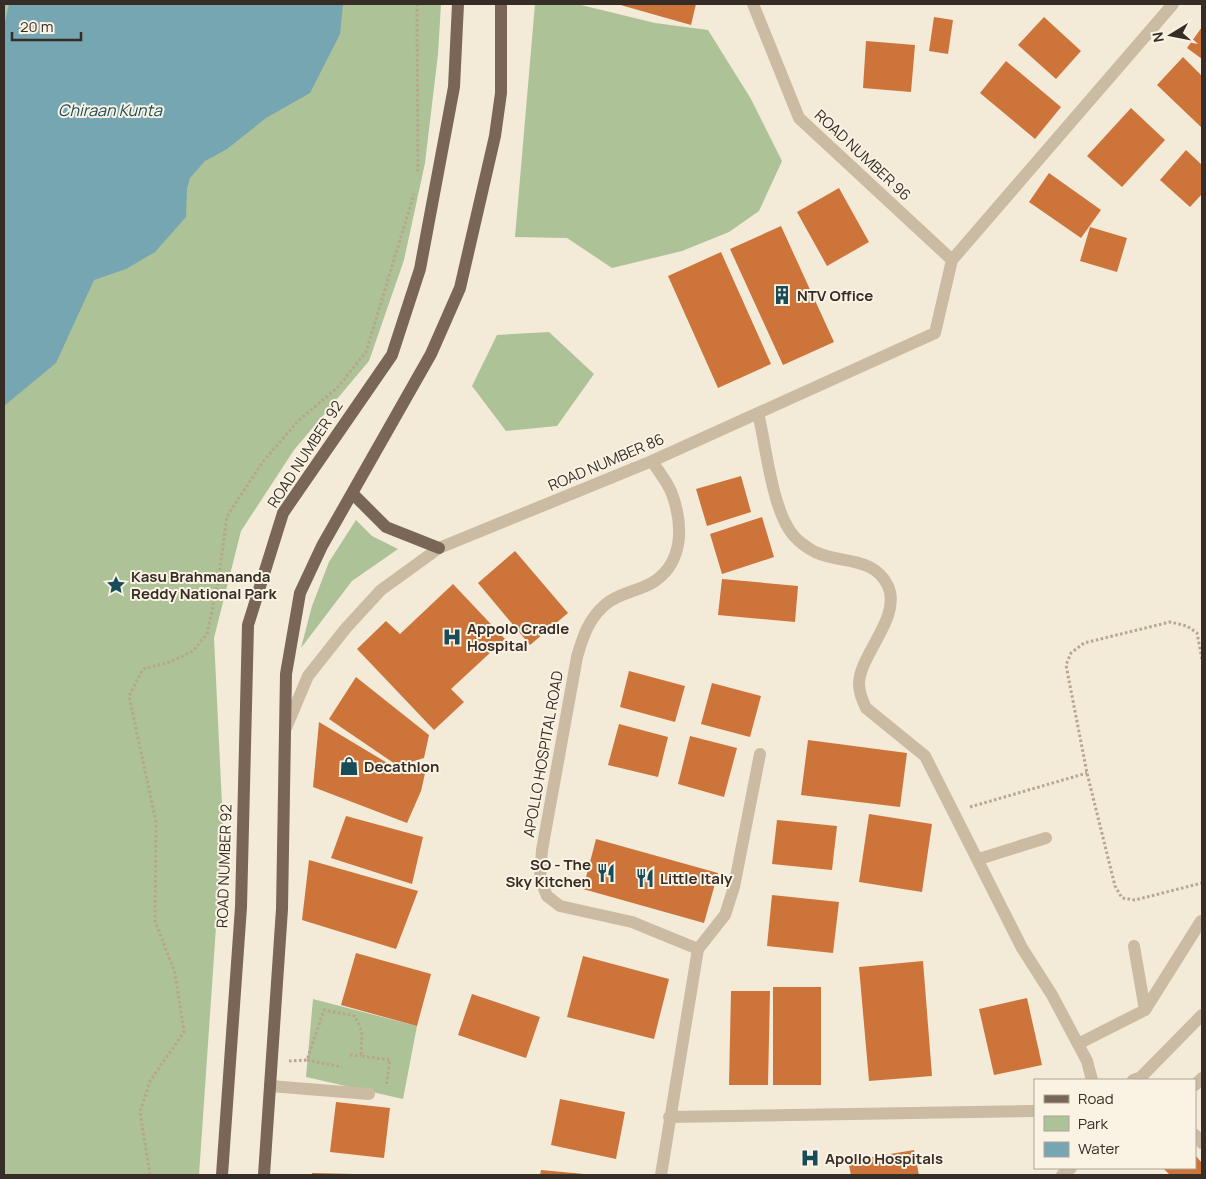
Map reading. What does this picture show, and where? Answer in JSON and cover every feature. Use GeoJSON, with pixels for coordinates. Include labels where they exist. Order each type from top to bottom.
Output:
{"type":"FeatureCollection","features":[{"type":"Feature","properties":{"kind":"main road","name":"ROAD NUMBER 92"},"geometry":{"type":"LineString","coordinates":[[222,1175],[241,907],[248,626],[283,513],[392,354],[420,269],[424,250],[454,87],[458,4]]}},
{"type":"Feature","properties":{"kind":"main road"},"geometry":{"type":"LineString","coordinates":[[264,1175],[282,910],[286,674],[300,593],[322,546],[431,354],[460,288],[496,128],[501,93],[501,4]]}},
{"type":"Feature","properties":{"kind":"main road"},"geometry":{"type":"LineString","coordinates":[[353,494],[386,527],[439,548]]}},
{"type":"Feature","properties":{"kind":"street","name":"ROAD NUMBER 96"},"geometry":{"type":"LineString","coordinates":[[753,4],[799,118],[952,260]]}},
{"type":"Feature","properties":{"kind":"street"},"geometry":{"type":"LineString","coordinates":[[952,260],[1173,4]]}},
{"type":"Feature","properties":{"kind":"street","name":"ROAD NUMBER 86"},"geometry":{"type":"LineString","coordinates":[[286,728],[308,676],[346,628],[381,590],[439,548],[652,461],[935,333],[952,260]]}},
{"type":"Feature","properties":{"kind":"street"},"geometry":{"type":"LineString","coordinates":[[758,413],[776,498],[788,527],[795,537],[815,552],[867,565],[879,573],[889,588],[890,604],[882,629],[862,672],[859,682],[860,697],[866,708],[926,756],[1022,948],[1052,994],[1087,1060],[1092,1079]]}},
{"type":"Feature","properties":{"kind":"street","name":"APOLLO HOSPITAL ROAD"},"geometry":{"type":"LineString","coordinates":[[652,461],[672,493],[680,529],[677,551],[667,568],[655,581],[607,602],[593,617],[585,630],[577,656],[542,850],[540,879],[547,896],[560,906],[632,922],[698,949]]}},
{"type":"Feature","properties":{"kind":"street"},"geometry":{"type":"LineString","coordinates":[[661,1175],[698,949],[725,915],[734,887],[760,754]]}},
{"type":"Feature","properties":{"kind":"street"},"geometry":{"type":"LineString","coordinates":[[978,859],[1046,838]]}},
{"type":"Feature","properties":{"kind":"street"},"geometry":{"type":"LineString","coordinates":[[1078,1044],[1145,1010],[1202,922]]}},
{"type":"Feature","properties":{"kind":"street"},"geometry":{"type":"LineString","coordinates":[[1134,946],[1145,1010]]}},
{"type":"Feature","properties":{"kind":"street"},"geometry":{"type":"LineString","coordinates":[[1139,1079],[1202,1015]]}},
{"type":"Feature","properties":{"kind":"street"},"geometry":{"type":"LineString","coordinates":[[270,1086],[369,1094]]}},
{"type":"Feature","properties":{"kind":"street"},"geometry":{"type":"LineString","coordinates":[[669,1118],[1034,1111]]}},
{"type":"Feature","properties":{"kind":"path"},"geometry":{"type":"LineString","coordinates":[[1202,659],[1198,633],[1187,626],[1170,622],[1084,643],[1071,653],[1066,665],[1087,774],[1115,886],[1122,898],[1135,900],[1202,883]]}},
{"type":"Feature","properties":{"kind":"path"},"geometry":{"type":"LineString","coordinates":[[955,811],[1087,774]]}},
{"type":"Feature","properties":{"kind":"path"},"geometry":{"type":"LineString","coordinates":[[307,1060],[324,1010],[355,1016],[362,1032],[361,1056]]}},
{"type":"Feature","properties":{"kind":"path"},"geometry":{"type":"LineString","coordinates":[[350,1055],[390,1060],[386,1090]]}},
{"type":"Feature","properties":{"kind":"path"},"geometry":{"type":"LineString","coordinates":[[272,1062],[307,1060],[342,1067]]}},
{"type":"Feature","properties":{"kind":"green space","name":"Kasu Brahmananda Reddy National Park"},"geometry":{"type":"Polygon","coordinates":[[[4,4],[441,4],[438,54],[425,163],[404,260],[369,361],[294,450],[241,531],[214,638],[223,825],[199,1175],[4,1175],[4,4]]]}},
{"type":"Feature","properties":{"kind":"green space"},"geometry":{"type":"Polygon","coordinates":[[[535,4],[577,4],[655,23],[708,30],[751,99],[782,161],[759,211],[729,232],[682,251],[612,268],[567,238],[515,237],[535,4]]]}},
{"type":"Feature","properties":{"kind":"green space"},"geometry":{"type":"Polygon","coordinates":[[[549,332],[594,374],[557,426],[506,431],[472,386],[497,335],[549,332]]]}},
{"type":"Feature","properties":{"kind":"green space"},"geometry":{"type":"Polygon","coordinates":[[[356,520],[372,536],[398,549],[352,581],[301,648],[312,606],[329,562],[356,520]]]}},
{"type":"Feature","properties":{"kind":"green space"},"geometry":{"type":"Polygon","coordinates":[[[313,999],[417,1026],[403,1099],[306,1077],[313,999]]]}},
{"type":"Feature","properties":{"kind":"water","name":"Chiraan Kunta"},"geometry":{"type":"Polygon","coordinates":[[[9,4],[343,4],[340,34],[310,93],[266,118],[227,149],[205,161],[190,178],[187,189],[186,217],[155,252],[126,269],[94,280],[56,363],[4,406],[4,26],[9,4]]]}},
{"type":"Feature","properties":{"kind":"building"},"geometry":{"type":"Polygon","coordinates":[[[617,4],[696,4],[691,25],[617,4]]]}},
{"type":"Feature","properties":{"kind":"building"},"geometry":{"type":"Polygon","coordinates":[[[934,17],[953,20],[948,54],[929,51],[934,17]]]}},
{"type":"Feature","properties":{"kind":"building"},"geometry":{"type":"Polygon","coordinates":[[[1044,17],[1081,51],[1056,79],[1018,45],[1044,17]]]}},
{"type":"Feature","properties":{"kind":"building"},"geometry":{"type":"Polygon","coordinates":[[[1202,27],[1202,59],[1187,48],[1202,27]]]}},
{"type":"Feature","properties":{"kind":"building"},"geometry":{"type":"Polygon","coordinates":[[[866,41],[915,45],[911,92],[863,88],[866,41]]]}},
{"type":"Feature","properties":{"kind":"building"},"geometry":{"type":"Polygon","coordinates":[[[1183,57],[1202,76],[1202,128],[1157,85],[1183,57]]]}},
{"type":"Feature","properties":{"kind":"building"},"geometry":{"type":"Polygon","coordinates":[[[1006,61],[1061,107],[1035,139],[980,93],[1006,61]]]}},
{"type":"Feature","properties":{"kind":"building"},"geometry":{"type":"Polygon","coordinates":[[[1131,108],[1165,140],[1122,187],[1087,156],[1131,108]]]}},
{"type":"Feature","properties":{"kind":"building"},"geometry":{"type":"Polygon","coordinates":[[[1186,150],[1202,165],[1202,194],[1190,207],[1160,180],[1186,150]]]}},
{"type":"Feature","properties":{"kind":"building"},"geometry":{"type":"Polygon","coordinates":[[[1049,173],[1101,210],[1081,238],[1029,202],[1049,173]]]}},
{"type":"Feature","properties":{"kind":"building"},"geometry":{"type":"Polygon","coordinates":[[[839,188],[869,242],[827,266],[797,212],[839,188]]]}},
{"type":"Feature","properties":{"kind":"building","name":"NTV Office"},"geometry":{"type":"Polygon","coordinates":[[[781,226],[834,342],[783,365],[730,249],[781,226]]]}},
{"type":"Feature","properties":{"kind":"building"},"geometry":{"type":"Polygon","coordinates":[[[1090,227],[1127,238],[1117,272],[1080,261],[1090,227]]]}},
{"type":"Feature","properties":{"kind":"building"},"geometry":{"type":"Polygon","coordinates":[[[721,252],[771,364],[718,388],[668,276],[721,252]]]}},
{"type":"Feature","properties":{"kind":"building"},"geometry":{"type":"Polygon","coordinates":[[[741,476],[751,512],[707,526],[696,489],[741,476]]]}},
{"type":"Feature","properties":{"kind":"building"},"geometry":{"type":"Polygon","coordinates":[[[762,517],[774,557],[722,574],[710,534],[762,517]]]}},
{"type":"Feature","properties":{"kind":"building"},"geometry":{"type":"Polygon","coordinates":[[[515,551],[568,613],[530,645],[478,583],[515,551]]]}},
{"type":"Feature","properties":{"kind":"building"},"geometry":{"type":"Polygon","coordinates":[[[722,579],[798,586],[795,622],[718,615],[722,579]]]}},
{"type":"Feature","properties":{"kind":"building"},"geometry":{"type":"Polygon","coordinates":[[[453,584],[505,639],[451,689],[464,702],[434,730],[357,649],[386,621],[400,634],[453,584]]]}},
{"type":"Feature","properties":{"kind":"building"},"geometry":{"type":"Polygon","coordinates":[[[629,671],[685,686],[675,722],[620,707],[629,671]]]}},
{"type":"Feature","properties":{"kind":"building"},"geometry":{"type":"Polygon","coordinates":[[[356,677],[429,735],[424,758],[398,766],[329,719],[356,677]]]}},
{"type":"Feature","properties":{"kind":"building"},"geometry":{"type":"Polygon","coordinates":[[[712,683],[761,696],[750,737],[701,724],[712,683]]]}},
{"type":"Feature","properties":{"kind":"building"},"geometry":{"type":"Polygon","coordinates":[[[319,722],[404,773],[426,769],[421,791],[407,823],[313,787],[319,722]]]}},
{"type":"Feature","properties":{"kind":"building"},"geometry":{"type":"Polygon","coordinates":[[[619,724],[668,737],[658,777],[608,765],[619,724]]]}},
{"type":"Feature","properties":{"kind":"building"},"geometry":{"type":"Polygon","coordinates":[[[690,736],[737,748],[724,797],[678,784],[690,736]]]}},
{"type":"Feature","properties":{"kind":"building"},"geometry":{"type":"Polygon","coordinates":[[[808,740],[907,753],[900,807],[801,795],[808,740]]]}},
{"type":"Feature","properties":{"kind":"building"},"geometry":{"type":"Polygon","coordinates":[[[869,814],[932,824],[922,892],[859,882],[869,814]]]}},
{"type":"Feature","properties":{"kind":"building"},"geometry":{"type":"Polygon","coordinates":[[[346,816],[423,837],[412,884],[331,858],[346,816]]]}},
{"type":"Feature","properties":{"kind":"building"},"geometry":{"type":"Polygon","coordinates":[[[777,820],[837,826],[832,870],[772,864],[777,820]]]}},
{"type":"Feature","properties":{"kind":"building"},"geometry":{"type":"Polygon","coordinates":[[[596,839],[718,873],[704,923],[583,889],[596,839]]]}},
{"type":"Feature","properties":{"kind":"building"},"geometry":{"type":"Polygon","coordinates":[[[309,860],[418,891],[396,949],[302,920],[309,860]]]}},
{"type":"Feature","properties":{"kind":"building"},"geometry":{"type":"Polygon","coordinates":[[[772,895],[839,902],[833,953],[767,946],[772,895]]]}},
{"type":"Feature","properties":{"kind":"building"},"geometry":{"type":"Polygon","coordinates":[[[356,953],[431,974],[417,1026],[341,1005],[356,953]]]}},
{"type":"Feature","properties":{"kind":"building"},"geometry":{"type":"Polygon","coordinates":[[[583,956],[669,979],[654,1039],[567,1017],[583,956]]]}},
{"type":"Feature","properties":{"kind":"building"},"geometry":{"type":"Polygon","coordinates":[[[923,961],[932,1076],[869,1081],[859,967],[923,961]]]}},
{"type":"Feature","properties":{"kind":"building"},"geometry":{"type":"Polygon","coordinates":[[[773,987],[821,987],[821,1085],[773,1085],[773,987]]]}},
{"type":"Feature","properties":{"kind":"building"},"geometry":{"type":"Polygon","coordinates":[[[731,991],[770,991],[768,1085],[729,1085],[731,991]]]}},
{"type":"Feature","properties":{"kind":"building"},"geometry":{"type":"Polygon","coordinates":[[[472,994],[540,1017],[526,1058],[458,1035],[472,994]]]}},
{"type":"Feature","properties":{"kind":"building"},"geometry":{"type":"Polygon","coordinates":[[[1027,998],[1042,1065],[994,1075],[979,1009],[1027,998]]]}},
{"type":"Feature","properties":{"kind":"building"},"geometry":{"type":"Polygon","coordinates":[[[560,1099],[625,1112],[616,1159],[551,1145],[560,1099]]]}},
{"type":"Feature","properties":{"kind":"building"},"geometry":{"type":"Polygon","coordinates":[[[336,1102],[390,1108],[384,1158],[330,1152],[336,1102]]]}},
{"type":"Feature","properties":{"kind":"building"},"geometry":{"type":"Polygon","coordinates":[[[914,1150],[919,1175],[851,1175],[848,1161],[914,1150]]]}},
{"type":"Feature","properties":{"kind":"building"},"geometry":{"type":"Polygon","coordinates":[[[1196,1156],[1202,1163],[1202,1175],[1170,1175],[1164,1169],[1196,1169],[1196,1156]]]}},
{"type":"Feature","properties":{"kind":"building"},"geometry":{"type":"Polygon","coordinates":[[[541,1170],[584,1174],[584,1175],[540,1175],[541,1170]]]}},
{"type":"Feature","properties":{"kind":"building"},"geometry":{"type":"Polygon","coordinates":[[[312,1173],[354,1174],[354,1175],[312,1175],[312,1173]]]}},
{"type":"Feature","properties":{"kind":"place","name":"NTV Office"},"geometry":{"type":"Point","coordinates":[782,295]}},
{"type":"Feature","properties":{"kind":"place","name":"Kasu Brahmananda Reddy National Park"},"geometry":{"type":"Point","coordinates":[116,585]}},
{"type":"Feature","properties":{"kind":"place","name":"Appolo Cradle Hospital"},"geometry":{"type":"Point","coordinates":[452,637]}},
{"type":"Feature","properties":{"kind":"place","name":"Decathlon"},"geometry":{"type":"Point","coordinates":[349,766]}},
{"type":"Feature","properties":{"kind":"place","name":"SO - The Sky Kitchen"},"geometry":{"type":"Point","coordinates":[606,873]}},
{"type":"Feature","properties":{"kind":"place","name":"Little Italy"},"geometry":{"type":"Point","coordinates":[645,878]}},
{"type":"Feature","properties":{"kind":"place","name":"Apollo Hospitals"},"geometry":{"type":"Point","coordinates":[810,1158]}}]}
